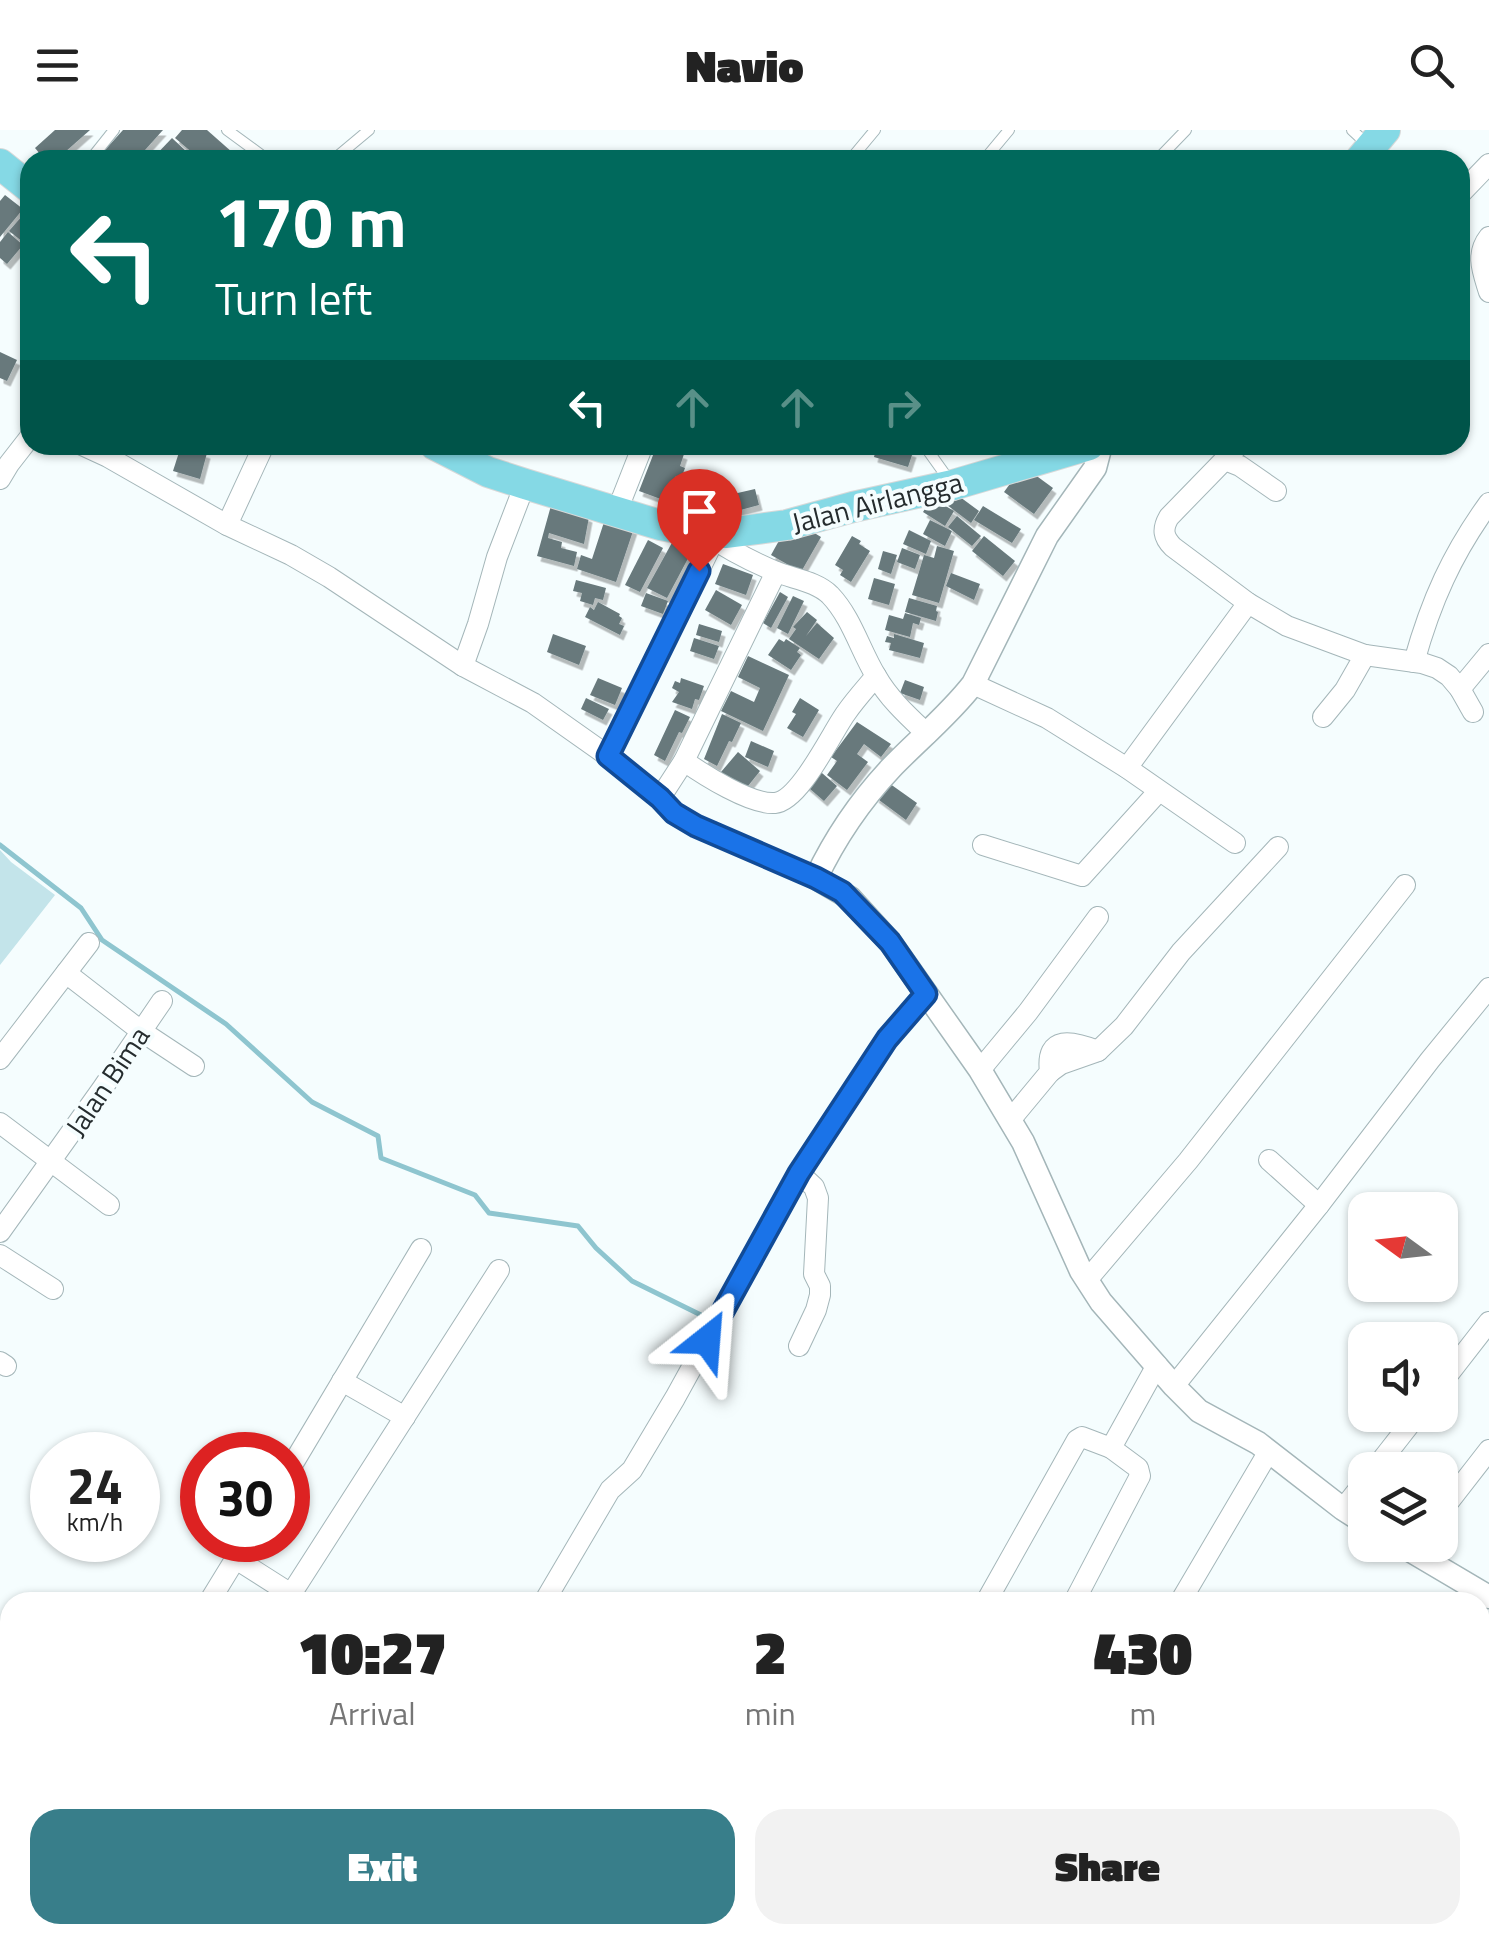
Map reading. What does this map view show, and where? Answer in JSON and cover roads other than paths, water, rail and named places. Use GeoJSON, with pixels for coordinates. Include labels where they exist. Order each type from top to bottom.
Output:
{"type":"FeatureCollection","features":[{"type":"Feature","properties":{"kind":"main road"},"geometry":{"type":"LineString","coordinates":[[0,164],[20,180]]}},
{"type":"Feature","properties":{"kind":"main road","name":"Jalan Airlangga"},"geometry":{"type":"LineString","coordinates":[[455,455],[488,472],[709,537],[787,525],[953,485],[1055,455]]}},
{"type":"Feature","properties":{"kind":"street"},"geometry":{"type":"LineString","coordinates":[[1470,184],[1489,164]]}},
{"type":"Feature","properties":{"kind":"street"},"geometry":{"type":"LineString","coordinates":[[1489,236],[1480,252],[1489,292]]}},
{"type":"Feature","properties":{"kind":"street"},"geometry":{"type":"LineString","coordinates":[[0,479],[20,449]]}},
{"type":"Feature","properties":{"kind":"street"},"geometry":{"type":"LineString","coordinates":[[104,455],[227,525],[291,556],[463,666],[533,703],[608,756],[674,813],[816,878],[850,898],[890,942],[1010,1118],[1101,1302],[1199,1411],[1270,1451],[1348,1512]]}},
{"type":"Feature","properties":{"kind":"street"},"geometry":{"type":"LineString","coordinates":[[227,525],[259,455]]}},
{"type":"Feature","properties":{"kind":"street"},"geometry":{"type":"LineString","coordinates":[[617,511],[639,455]]}},
{"type":"Feature","properties":{"kind":"street"},"geometry":{"type":"LineString","coordinates":[[816,878],[833,845],[888,772],[973,684],[1048,536],[1094,468],[1098,455]]}},
{"type":"Feature","properties":{"kind":"street"},"geometry":{"type":"LineString","coordinates":[[1230,455],[1168,518],[1164,533],[1172,547],[1248,603],[1287,626],[1365,655],[1431,665],[1443,671],[1460,689],[1472,712]]}},
{"type":"Feature","properties":{"kind":"street"},"geometry":{"type":"LineString","coordinates":[[1233,455],[1240,466],[1276,490]]}},
{"type":"Feature","properties":{"kind":"street"},"geometry":{"type":"LineString","coordinates":[[463,666],[497,556],[526,484]]}},
{"type":"Feature","properties":{"kind":"street"},"geometry":{"type":"LineString","coordinates":[[1414,662],[1446,572],[1489,503]]}},
{"type":"Feature","properties":{"kind":"street"},"geometry":{"type":"LineString","coordinates":[[608,756],[709,537],[776,572],[820,587],[832,597],[893,701],[927,734]]}},
{"type":"Feature","properties":{"kind":"street"},"geometry":{"type":"LineString","coordinates":[[660,798],[684,761],[776,572]]}},
{"type":"Feature","properties":{"kind":"street"},"geometry":{"type":"LineString","coordinates":[[1127,768],[1248,603]]}},
{"type":"Feature","properties":{"kind":"street"},"geometry":{"type":"LineString","coordinates":[[1460,689],[1489,654]]}},
{"type":"Feature","properties":{"kind":"street"},"geometry":{"type":"LineString","coordinates":[[1324,716],[1365,655]]}},
{"type":"Feature","properties":{"kind":"street"},"geometry":{"type":"LineString","coordinates":[[684,761],[716,782],[745,794],[768,802],[784,800],[876,676]]}},
{"type":"Feature","properties":{"kind":"street"},"geometry":{"type":"LineString","coordinates":[[973,684],[1047,718],[1235,843]]}},
{"type":"Feature","properties":{"kind":"street"},"geometry":{"type":"LineString","coordinates":[[983,845],[1082,876],[1158,792]]}},
{"type":"Feature","properties":{"kind":"street"},"geometry":{"type":"LineString","coordinates":[[1010,1118],[1050,1072],[1050,1052],[1059,1044],[1074,1043],[1098,1051],[1278,847]]}},
{"type":"Feature","properties":{"kind":"street"},"geometry":{"type":"LineString","coordinates":[[1087,1280],[1188,1161],[1405,885]]}},
{"type":"Feature","properties":{"kind":"street"},"geometry":{"type":"LineString","coordinates":[[980,1070],[1098,917]]}},
{"type":"Feature","properties":{"kind":"street"},"geometry":{"type":"LineString","coordinates":[[0,1058],[89,943]]}},
{"type":"Feature","properties":{"kind":"street"},"geometry":{"type":"LineString","coordinates":[[66,973],[194,1066]]}},
{"type":"Feature","properties":{"kind":"street"},"geometry":{"type":"LineString","coordinates":[[1174,1386],[1489,988]]}},
{"type":"Feature","properties":{"kind":"street"},"geometry":{"type":"LineString","coordinates":[[550,1592],[610,1490],[632,1470],[675,1398],[799,1173],[887,1039],[926,994]]}},
{"type":"Feature","properties":{"kind":"street","name":"Jalan Bima"},"geometry":{"type":"LineString","coordinates":[[0,1232],[162,1001]]}},
{"type":"Feature","properties":{"kind":"street"},"geometry":{"type":"LineString","coordinates":[[0,1123],[109,1205]]}},
{"type":"Feature","properties":{"kind":"street"},"geometry":{"type":"LineString","coordinates":[[1269,1160],[1320,1206]]}},
{"type":"Feature","properties":{"kind":"street"},"geometry":{"type":"LineString","coordinates":[[798,1346],[820,1295],[814,1274],[818,1198],[814,1187],[799,1173]]}},
{"type":"Feature","properties":{"kind":"street"},"geometry":{"type":"LineString","coordinates":[[310,1435],[421,1249]]}},
{"type":"Feature","properties":{"kind":"street"},"geometry":{"type":"LineString","coordinates":[[0,1254],[53,1289]]}},
{"type":"Feature","properties":{"kind":"street"},"geometry":{"type":"LineString","coordinates":[[293,1592],[499,1270]]}},
{"type":"Feature","properties":{"kind":"street"},"geometry":{"type":"LineString","coordinates":[[1458,1362],[1489,1322]]}},
{"type":"Feature","properties":{"kind":"street"},"geometry":{"type":"LineString","coordinates":[[1111,1448],[1158,1365]]}},
{"type":"Feature","properties":{"kind":"street"},"geometry":{"type":"LineString","coordinates":[[342,1381],[405,1417]]}},
{"type":"Feature","properties":{"kind":"street"},"geometry":{"type":"LineString","coordinates":[[1388,1452],[1403,1432]]}},
{"type":"Feature","properties":{"kind":"street"},"geometry":{"type":"LineString","coordinates":[[992,1592],[1082,1436],[1111,1448],[1138,1468],[1140,1476],[1079,1592]]}},
{"type":"Feature","properties":{"kind":"street"},"geometry":{"type":"LineString","coordinates":[[1458,1490],[1489,1450]]}},
{"type":"Feature","properties":{"kind":"street"},"geometry":{"type":"LineString","coordinates":[[1186,1592],[1270,1451]]}},
{"type":"Feature","properties":{"kind":"street"},"geometry":{"type":"LineString","coordinates":[[1343,1509],[1348,1503]]}},
{"type":"Feature","properties":{"kind":"street"},"geometry":{"type":"LineString","coordinates":[[216,1592],[234,1562]]}},
{"type":"Feature","properties":{"kind":"street"},"geometry":{"type":"LineString","coordinates":[[240,1562],[281,1592]]}},
{"type":"Feature","properties":{"kind":"street"},"geometry":{"type":"LineString","coordinates":[[1433,1562],[1481,1592]]}},
{"type":"Feature","properties":{"kind":"lane"},"geometry":{"type":"LineString","coordinates":[[98,150],[114,130]]}},
{"type":"Feature","properties":{"kind":"lane"},"geometry":{"type":"LineString","coordinates":[[226,130],[254,150]]}},
{"type":"Feature","properties":{"kind":"lane"},"geometry":{"type":"LineString","coordinates":[[346,150],[369,130]]}},
{"type":"Feature","properties":{"kind":"lane"},"geometry":{"type":"LineString","coordinates":[[858,150],[875,130]]}},
{"type":"Feature","properties":{"kind":"lane"},"geometry":{"type":"LineString","coordinates":[[992,150],[1009,130]]}},
{"type":"Feature","properties":{"kind":"lane"},"geometry":{"type":"LineString","coordinates":[[1167,150],[1186,130]]}},
{"type":"Feature","properties":{"kind":"lane"},"geometry":{"type":"LineString","coordinates":[[931,455],[953,485]]}},
{"type":"Feature","properties":{"kind":"waterway"},"geometry":{"type":"LineString","coordinates":[[0,845],[81,908],[102,940],[226,1024],[312,1102],[378,1136],[381,1158],[475,1195],[489,1213],[578,1226],[632,1281],[705,1317]]}}]}
